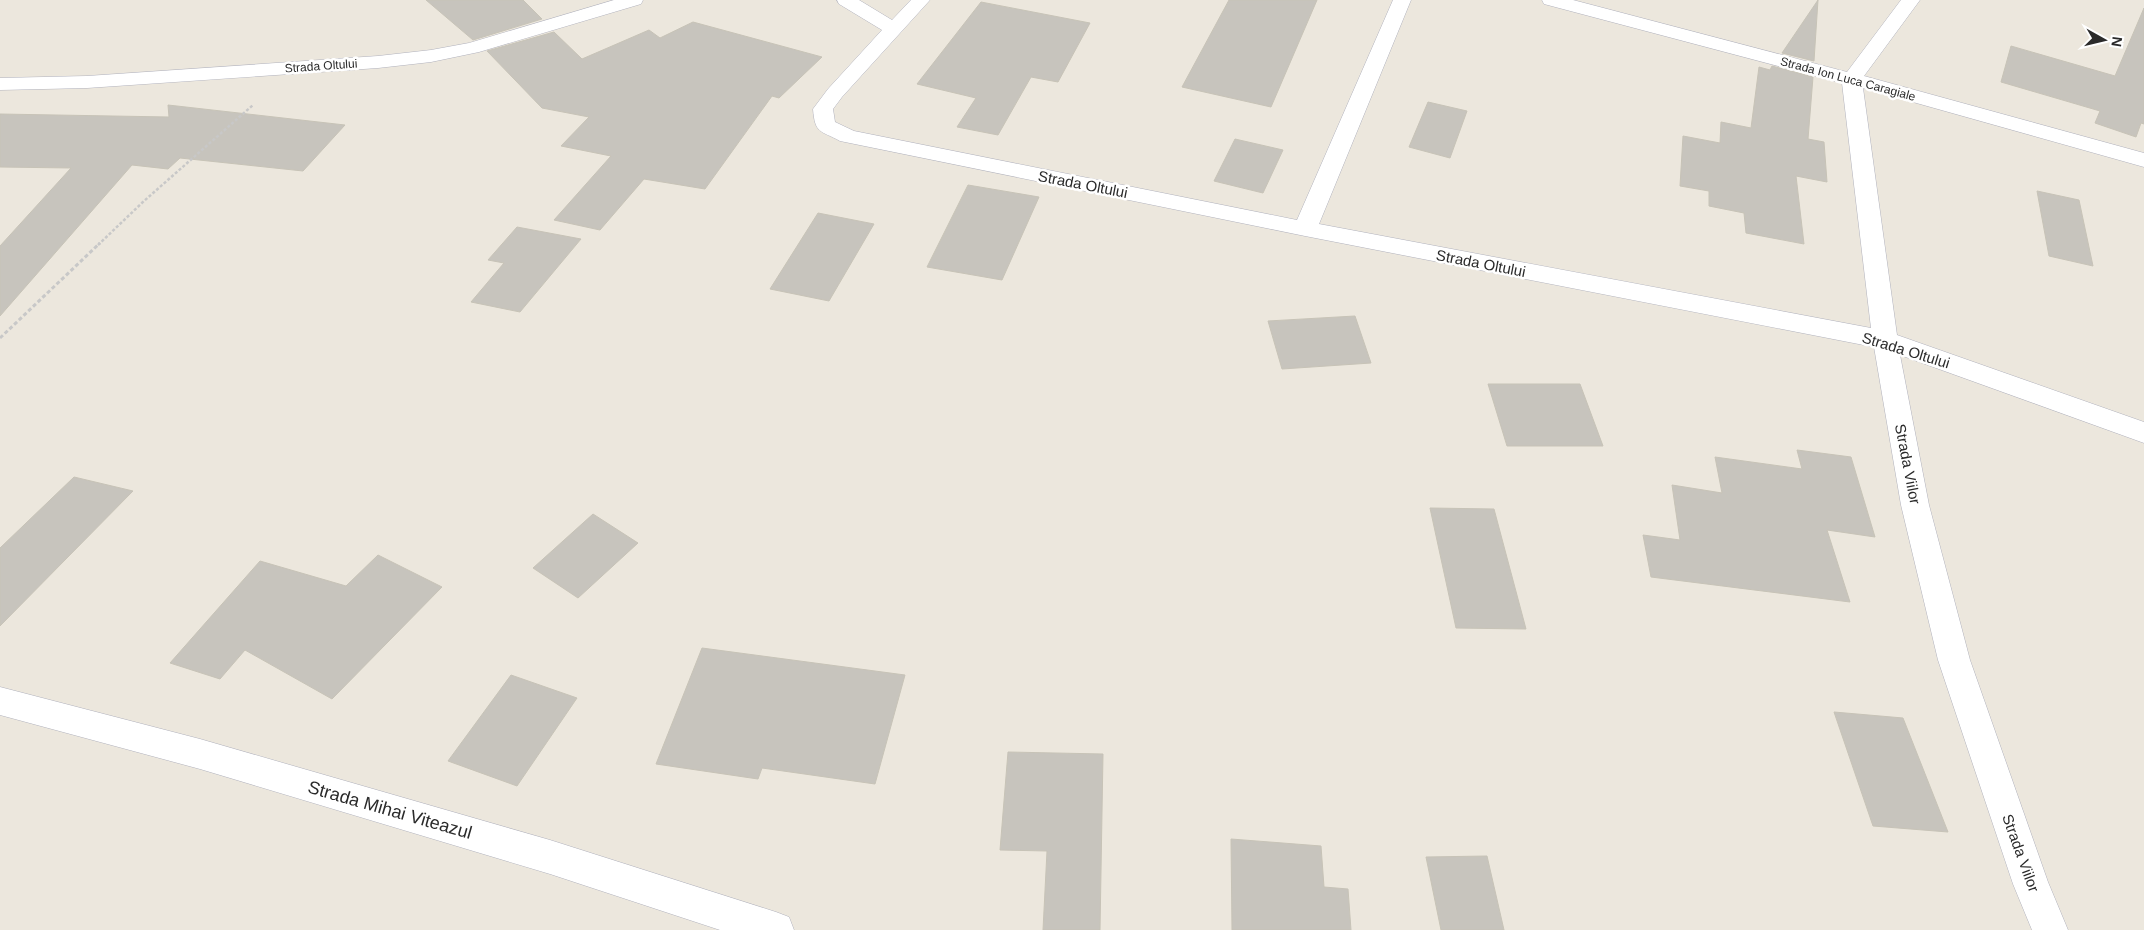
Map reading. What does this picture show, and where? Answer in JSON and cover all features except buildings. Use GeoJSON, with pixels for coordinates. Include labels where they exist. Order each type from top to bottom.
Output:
{"type":"FeatureCollection","features":[{"type":"Feature","properties":{"kind":"street","name":"Strada Oltului"},"geometry":{"type":"LineString","coordinates":[[0,84],[87,82],[378,62],[440,55],[472,48],[634,0]]}},
{"type":"Feature","properties":{"kind":"street"},"geometry":{"type":"LineString","coordinates":[[846,0],[894,29],[921,0]]}},
{"type":"Feature","properties":{"kind":"street"},"geometry":{"type":"LineString","coordinates":[[1305,229],[1402,0]]}},
{"type":"Feature","properties":{"kind":"street","name":"Strada Ion Luca Caragiale"},"geometry":{"type":"LineString","coordinates":[[1551,0],[1852,79],[2144,160]]}},
{"type":"Feature","properties":{"kind":"street"},"geometry":{"type":"LineString","coordinates":[[1852,79],[1910,0]]}},
{"type":"Feature","properties":{"kind":"street","name":"Strada Oltului"},"geometry":{"type":"LineString","coordinates":[[894,29],[835,93],[823,109],[825,125],[848,136],[1305,229],[1885,340],[2144,433]]}},
{"type":"Feature","properties":{"kind":"street","name":"Strada Viilor"},"geometry":{"type":"LineString","coordinates":[[1852,79],[1885,340],[1915,504],[1954,660],[2031,884],[2050,930]]}},
{"type":"Feature","properties":{"kind":"street","name":"Strada Mihai Viteazul"},"geometry":{"type":"LineString","coordinates":[[0,701],[200,754],[550,857],[776,930]]}},
{"type":"Feature","properties":{"kind":"path"},"geometry":{"type":"LineString","coordinates":[[0,338],[144,201],[295,68]]}}]}
